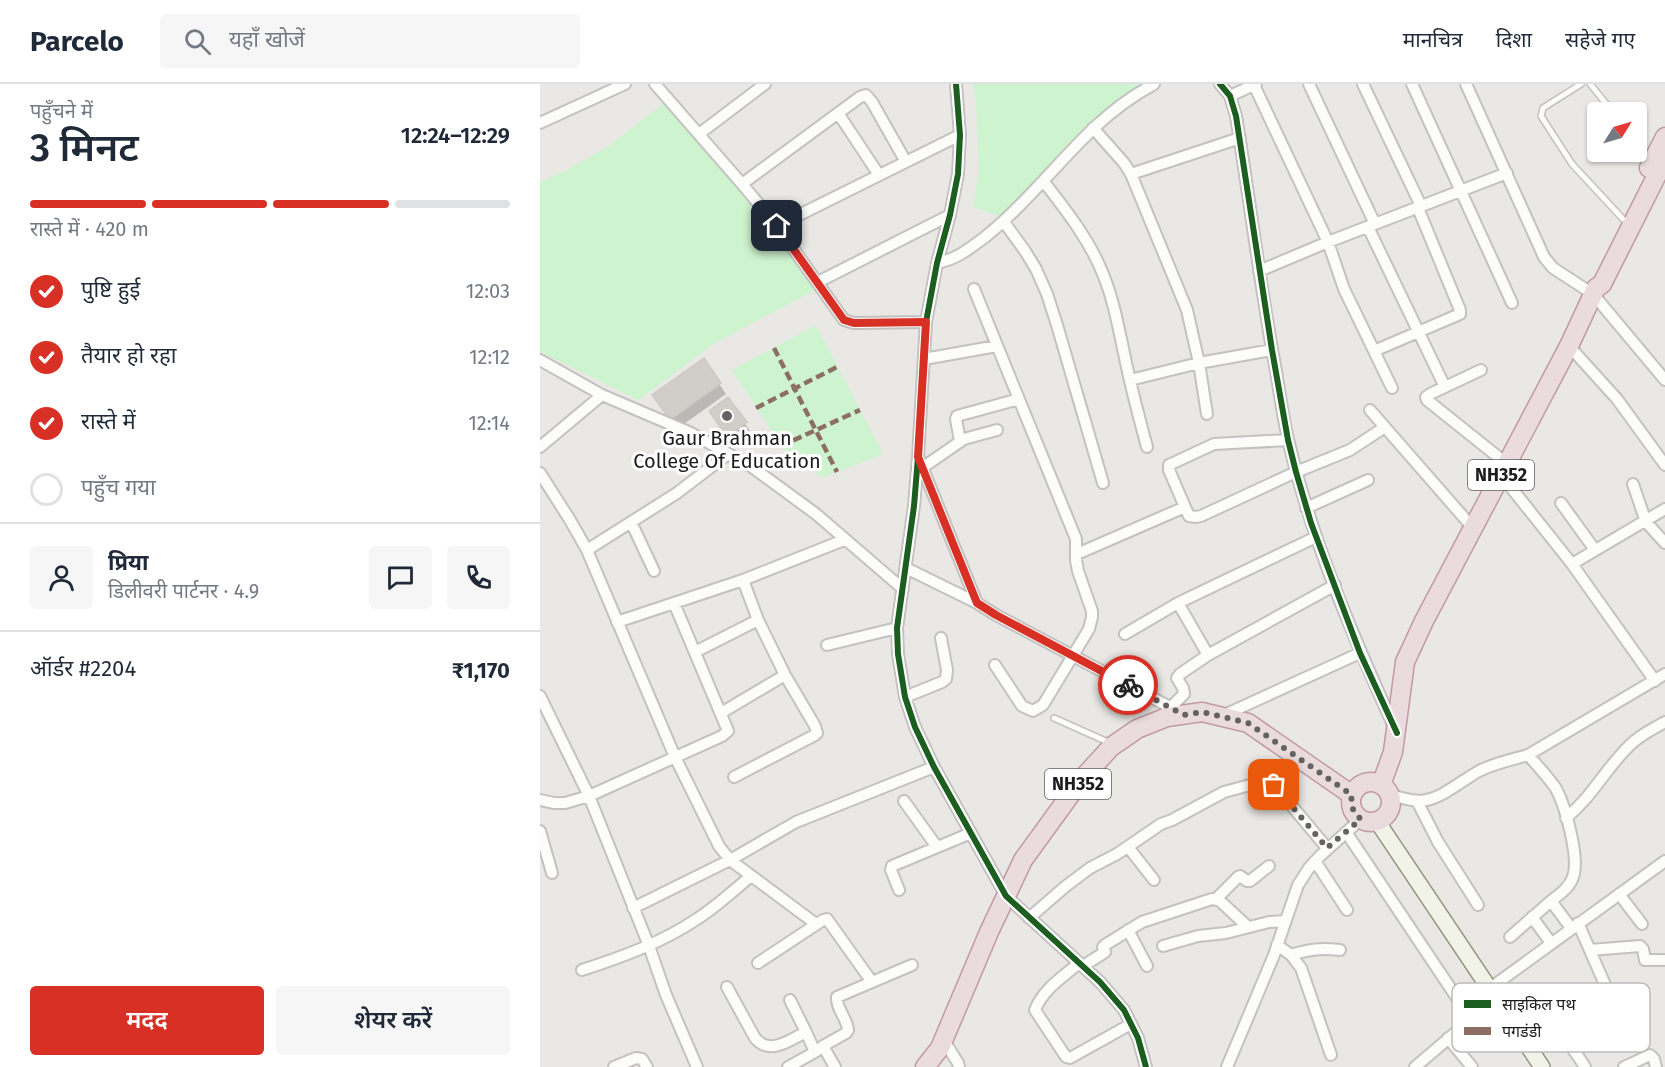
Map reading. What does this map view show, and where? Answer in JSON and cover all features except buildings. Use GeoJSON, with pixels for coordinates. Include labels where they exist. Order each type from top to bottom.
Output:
{"type":"FeatureCollection","features":[{"type":"Feature","properties":{"kind":"highway","name":"NH352"},"geometry":{"type":"LineString","coordinates":[[1594,291],[1593,278],[1664,147]]}},
{"type":"Feature","properties":{"kind":"highway","name":"NH352"},"geometry":{"type":"LineString","coordinates":[[1369,820],[1384,816],[1390,806],[1385,790],[1397,733],[1405,662],[1424,621],[1569,346],[1594,291],[1602,284],[1664,147]]}},
{"type":"Feature","properties":{"kind":"highway","name":"NH352"},"geometry":{"type":"LineString","coordinates":[[926,1067],[940,1048],[1023,860],[1081,780],[1114,745],[1137,729],[1177,711],[1202,712],[1248,723],[1352,795]]}},
{"type":"Feature","properties":{"kind":"highway"},"geometry":{"type":"LineString","coordinates":[[1369,820],[1352,810],[1352,795],[1355,790],[1372,782],[1385,790]]}},
{"type":"Feature","properties":{"kind":"street"},"geometry":{"type":"LineString","coordinates":[[540,123],[625,84]]}},
{"type":"Feature","properties":{"kind":"street"},"geometry":{"type":"LineString","coordinates":[[655,84],[777,226],[840,316],[854,323],[926,322]]}},
{"type":"Feature","properties":{"kind":"street"},"geometry":{"type":"LineString","coordinates":[[699,134],[765,84]]}},
{"type":"Feature","properties":{"kind":"street"},"geometry":{"type":"LineString","coordinates":[[956,84],[960,135],[958,174],[926,322],[920,463],[897,628],[898,654],[905,697],[915,727],[934,767],[1006,896],[1100,982],[1124,1010],[1138,1038],[1146,1067]]}},
{"type":"Feature","properties":{"kind":"street"},"geometry":{"type":"LineString","coordinates":[[937,263],[949,261],[964,254],[1004,222],[1093,128],[1112,111],[1154,84]]}},
{"type":"Feature","properties":{"kind":"street"},"geometry":{"type":"LineString","coordinates":[[1220,84],[1230,96],[1236,116],[1272,350],[1296,472],[1316,537],[1360,652],[1397,733]]}},
{"type":"Feature","properties":{"kind":"street"},"geometry":{"type":"LineString","coordinates":[[1230,96],[1255,84],[1328,242],[1344,289],[1392,388]]}},
{"type":"Feature","properties":{"kind":"street"},"geometry":{"type":"LineString","coordinates":[[1309,84],[1445,387]]}},
{"type":"Feature","properties":{"kind":"street"},"geometry":{"type":"LineString","coordinates":[[1363,84],[1420,207],[1460,312],[1458,316],[1374,351]]}},
{"type":"Feature","properties":{"kind":"street"},"geometry":{"type":"LineString","coordinates":[[1412,84],[1512,303]]}},
{"type":"Feature","properties":{"kind":"street"},"geometry":{"type":"LineString","coordinates":[[1466,84],[1548,263],[1594,291],[1665,380]]}},
{"type":"Feature","properties":{"kind":"street"},"geometry":{"type":"LineString","coordinates":[[742,184],[863,96],[870,98],[906,162]]}},
{"type":"Feature","properties":{"kind":"street"},"geometry":{"type":"LineString","coordinates":[[838,113],[879,175]]}},
{"type":"Feature","properties":{"kind":"street"},"geometry":{"type":"LineString","coordinates":[[1093,128],[1131,174],[1187,310],[1207,414]]}},
{"type":"Feature","properties":{"kind":"street"},"geometry":{"type":"LineString","coordinates":[[777,226],[960,135]]}},
{"type":"Feature","properties":{"kind":"street"},"geometry":{"type":"LineString","coordinates":[[1131,174],[1240,138]]}},
{"type":"Feature","properties":{"kind":"street"},"geometry":{"type":"LineString","coordinates":[[1259,271],[1507,173]]}},
{"type":"Feature","properties":{"kind":"street"},"geometry":{"type":"LineString","coordinates":[[1044,182],[1089,247],[1111,294],[1147,447]]}},
{"type":"Feature","properties":{"kind":"street"},"geometry":{"type":"LineString","coordinates":[[818,282],[950,215]]}},
{"type":"Feature","properties":{"kind":"street"},"geometry":{"type":"LineString","coordinates":[[1004,222],[1036,269],[1047,294],[1103,483]]}},
{"type":"Feature","properties":{"kind":"street"},"geometry":{"type":"LineString","coordinates":[[974,289],[1076,539],[1078,572],[1092,611],[1089,629],[1043,705],[1033,711],[1022,706],[995,664]]}},
{"type":"Feature","properties":{"kind":"street"},"geometry":{"type":"LineString","coordinates":[[924,359],[998,346]]}},
{"type":"Feature","properties":{"kind":"street"},"geometry":{"type":"LineString","coordinates":[[1569,346],[1617,399],[1665,465]]}},
{"type":"Feature","properties":{"kind":"street"},"geometry":{"type":"LineString","coordinates":[[1130,380],[1199,363],[1272,350]]}},
{"type":"Feature","properties":{"kind":"street"},"geometry":{"type":"LineString","coordinates":[[540,360],[602,395],[691,432],[752,467],[816,514],[903,589]]}},
{"type":"Feature","properties":{"kind":"street"},"geometry":{"type":"LineString","coordinates":[[1385,790],[1417,801],[1436,796],[1491,766],[1528,755],[1660,678],[1572,564],[1504,470],[1427,400],[1427,395],[1481,370]]}},
{"type":"Feature","properties":{"kind":"street"},"geometry":{"type":"LineString","coordinates":[[540,447],[602,395]]}},
{"type":"Feature","properties":{"kind":"street"},"geometry":{"type":"LineString","coordinates":[[960,441],[957,416],[1019,399]]}},
{"type":"Feature","properties":{"kind":"street"},"geometry":{"type":"LineString","coordinates":[[1370,410],[1473,528]]}},
{"type":"Feature","properties":{"kind":"street"},"geometry":{"type":"LineString","coordinates":[[1288,440],[1214,444],[1169,465],[1169,470],[1189,516],[1196,517],[1350,450],[1384,427]]}},
{"type":"Feature","properties":{"kind":"street"},"geometry":{"type":"LineString","coordinates":[[920,463],[960,441],[997,430]]}},
{"type":"Feature","properties":{"kind":"street"},"geometry":{"type":"LineString","coordinates":[[587,550],[677,492],[728,454]]}},
{"type":"Feature","properties":{"kind":"street"},"geometry":{"type":"LineString","coordinates":[[920,463],[977,603]]}},
{"type":"Feature","properties":{"kind":"street"},"geometry":{"type":"LineString","coordinates":[[540,473],[587,550],[675,758],[719,846],[730,860],[816,924]]}},
{"type":"Feature","properties":{"kind":"street"},"geometry":{"type":"LineString","coordinates":[[1306,508],[1368,480]]}},
{"type":"Feature","properties":{"kind":"street"},"geometry":{"type":"LineString","coordinates":[[1633,484],[1646,522],[1665,543]]}},
{"type":"Feature","properties":{"kind":"street"},"geometry":{"type":"LineString","coordinates":[[1561,503],[1595,550]]}},
{"type":"Feature","properties":{"kind":"street"},"geometry":{"type":"LineString","coordinates":[[1077,554],[1185,507]]}},
{"type":"Feature","properties":{"kind":"street"},"geometry":{"type":"LineString","coordinates":[[1572,564],[1665,509]]}},
{"type":"Feature","properties":{"kind":"street"},"geometry":{"type":"LineString","coordinates":[[632,522],[654,571]]}},
{"type":"Feature","properties":{"kind":"street"},"geometry":{"type":"LineString","coordinates":[[1125,634],[1178,603],[1316,537]]}},
{"type":"Feature","properties":{"kind":"street"},"geometry":{"type":"LineString","coordinates":[[617,622],[743,580],[844,540]]}},
{"type":"Feature","properties":{"kind":"street"},"geometry":{"type":"LineString","coordinates":[[906,568],[977,603],[1177,711],[1184,694],[1178,676],[1208,655],[1335,585]]}},
{"type":"Feature","properties":{"kind":"street"},"geometry":{"type":"LineString","coordinates":[[734,777],[817,733],[758,620],[743,580]]}},
{"type":"Feature","properties":{"kind":"street"},"geometry":{"type":"LineString","coordinates":[[540,800],[565,803],[588,796],[675,758],[728,731],[674,603]]}},
{"type":"Feature","properties":{"kind":"street"},"geometry":{"type":"LineString","coordinates":[[1178,603],[1208,655]]}},
{"type":"Feature","properties":{"kind":"street"},"geometry":{"type":"LineString","coordinates":[[695,652],[758,620]]}},
{"type":"Feature","properties":{"kind":"street"},"geometry":{"type":"LineString","coordinates":[[827,645],[897,628]]}},
{"type":"Feature","properties":{"kind":"street"},"geometry":{"type":"LineString","coordinates":[[905,697],[946,679],[947,670],[941,638]]}},
{"type":"Feature","properties":{"kind":"street"},"geometry":{"type":"LineString","coordinates":[[1221,717],[1360,652]]}},
{"type":"Feature","properties":{"kind":"street"},"geometry":{"type":"LineString","coordinates":[[721,713],[785,675]]}},
{"type":"Feature","properties":{"kind":"street"},"geometry":{"type":"LineString","coordinates":[[540,696],[588,796],[649,946],[666,996],[697,1067]]}},
{"type":"Feature","properties":{"kind":"street"},"geometry":{"type":"LineString","coordinates":[[1566,818],[1585,801],[1629,745],[1665,722]]}},
{"type":"Feature","properties":{"kind":"street"},"geometry":{"type":"LineString","coordinates":[[1510,937],[1566,889],[1573,878],[1575,864],[1574,850],[1560,798],[1553,785],[1528,755]]}},
{"type":"Feature","properties":{"kind":"street"},"geometry":{"type":"LineString","coordinates":[[633,908],[730,860],[796,822],[934,767]]}},
{"type":"Feature","properties":{"kind":"street"},"geometry":{"type":"LineString","coordinates":[[1029,918],[1090,868],[1128,847],[1152,828],[1224,792],[1250,785],[1260,787],[1272,784],[1276,787],[1327,848]]}},
{"type":"Feature","properties":{"kind":"street"},"geometry":{"type":"LineString","coordinates":[[904,801],[937,847]]}},
{"type":"Feature","properties":{"kind":"street"},"geometry":{"type":"LineString","coordinates":[[1417,801],[1438,842],[1478,905]]}},
{"type":"Feature","properties":{"kind":"street"},"geometry":{"type":"LineString","coordinates":[[1227,1067],[1277,945],[1298,885],[1327,848],[1346,832],[1369,820],[1485,983]]}},
{"type":"Feature","properties":{"kind":"street"},"geometry":{"type":"LineString","coordinates":[[540,831],[552,873]]}},
{"type":"Feature","properties":{"kind":"street"},"geometry":{"type":"LineString","coordinates":[[1346,832],[1452,991]]}},
{"type":"Feature","properties":{"kind":"street"},"geometry":{"type":"LineString","coordinates":[[899,890],[891,870],[892,866],[971,833]]}},
{"type":"Feature","properties":{"kind":"street"},"geometry":{"type":"LineString","coordinates":[[1128,847],[1154,880]]}},
{"type":"Feature","properties":{"kind":"street"},"geometry":{"type":"LineString","coordinates":[[1315,861],[1347,910]]}},
{"type":"Feature","properties":{"kind":"street"},"geometry":{"type":"LineString","coordinates":[[1504,983],[1551,943],[1665,861]]}},
{"type":"Feature","properties":{"kind":"street"},"geometry":{"type":"LineString","coordinates":[[1131,1024],[1070,1058],[1066,1057],[1035,1010],[1052,985],[1105,952],[1103,946],[1128,930],[1150,919],[1216,899],[1238,877],[1250,881],[1269,866]]}},
{"type":"Feature","properties":{"kind":"street"},"geometry":{"type":"LineString","coordinates":[[582,970],[649,946],[696,920],[751,876]]}},
{"type":"Feature","properties":{"kind":"street"},"geometry":{"type":"LineString","coordinates":[[1619,894],[1642,924]]}},
{"type":"Feature","properties":{"kind":"street"},"geometry":{"type":"LineString","coordinates":[[1216,899],[1248,927]]}},
{"type":"Feature","properties":{"kind":"street"},"geometry":{"type":"LineString","coordinates":[[1551,901],[1575,926],[1590,950],[1604,983]]}},
{"type":"Feature","properties":{"kind":"street"},"geometry":{"type":"LineString","coordinates":[[1532,917],[1551,943]]}},
{"type":"Feature","properties":{"kind":"street"},"geometry":{"type":"LineString","coordinates":[[758,963],[825,919],[829,920],[872,982]]}},
{"type":"Feature","properties":{"kind":"street"},"geometry":{"type":"LineString","coordinates":[[1163,946],[1198,936],[1226,933],[1269,922],[1285,921]]}},
{"type":"Feature","properties":{"kind":"street"},"geometry":{"type":"LineString","coordinates":[[1128,930],[1147,966]]}},
{"type":"Feature","properties":{"kind":"street"},"geometry":{"type":"LineString","coordinates":[[1277,945],[1297,960],[1331,1055]]}},
{"type":"Feature","properties":{"kind":"street"},"geometry":{"type":"LineString","coordinates":[[1590,950],[1640,946],[1643,949],[1645,960],[1665,960]]}},
{"type":"Feature","properties":{"kind":"street"},"geometry":{"type":"LineString","coordinates":[[1291,955],[1309,949],[1340,950]]}},
{"type":"Feature","properties":{"kind":"street"},"geometry":{"type":"LineString","coordinates":[[788,1067],[849,1030],[837,997],[912,965]]}},
{"type":"Feature","properties":{"kind":"street"},"geometry":{"type":"LineString","coordinates":[[727,987],[760,1044],[766,1047],[777,1046],[807,1032]]}},
{"type":"Feature","properties":{"kind":"street"},"geometry":{"type":"LineString","coordinates":[[790,1000],[807,1032],[835,1067]]}},
{"type":"Feature","properties":{"kind":"street"},"geometry":{"type":"LineString","coordinates":[[1415,1067],[1452,1035]]}},
{"type":"Feature","properties":{"kind":"street"},"geometry":{"type":"LineString","coordinates":[[1448,1038],[1452,1043]]}},
{"type":"Feature","properties":{"kind":"street"},"geometry":{"type":"LineString","coordinates":[[943,1040],[959,1067]]}},
{"type":"Feature","properties":{"kind":"street"},"geometry":{"type":"LineString","coordinates":[[1460,1052],[1472,1067]]}},
{"type":"Feature","properties":{"kind":"street"},"geometry":{"type":"LineString","coordinates":[[1576,1052],[1585,1067]]}},
{"type":"Feature","properties":{"kind":"street"},"geometry":{"type":"LineString","coordinates":[[1624,1067],[1650,1055],[1656,1067]]}},
{"type":"Feature","properties":{"kind":"street"},"geometry":{"type":"LineString","coordinates":[[614,1067],[636,1058],[642,1059],[647,1067]]}},
{"type":"Feature","properties":{"kind":"lane"},"geometry":{"type":"LineString","coordinates":[[1581,84],[1543,108],[1541,116],[1572,165],[1623,219]]}},
{"type":"Feature","properties":{"kind":"lane"},"geometry":{"type":"LineString","coordinates":[[1590,84],[1605,102]]}},
{"type":"Feature","properties":{"kind":"lane"},"geometry":{"type":"LineString","coordinates":[[1054,718],[1114,745]]}},
{"type":"Feature","properties":{"kind":"green space"},"geometry":{"type":"Polygon","coordinates":[[[973,84],[1145,84],[1116,102],[1001,217],[973,207],[979,170],[976,101],[973,84]]]}},
{"type":"Feature","properties":{"kind":"green space"},"geometry":{"type":"Polygon","coordinates":[[[665,102],[779,236],[817,289],[715,343],[638,400],[540,352],[540,182],[565,171],[609,146],[665,102]]]}},
{"type":"Feature","properties":{"kind":"green space"},"geometry":{"type":"Polygon","coordinates":[[[816,325],[883,454],[822,478],[783,448],[732,370],[816,325]]]}},
{"type":"Feature","properties":{"kind":"marked path"},"geometry":{"type":"LineString","coordinates":[[774,348],[837,472]]}},
{"type":"Feature","properties":{"kind":"marked path"},"geometry":{"type":"LineString","coordinates":[[756,408],[837,367]]}},
{"type":"Feature","properties":{"kind":"marked path"},"geometry":{"type":"LineString","coordinates":[[781,446],[860,410]]}},
{"type":"Feature","properties":{"kind":"cycle path"},"geometry":{"type":"LineString","coordinates":[[956,84],[960,135],[958,174],[926,322],[914,506],[897,628],[898,654],[905,697],[915,727],[934,767],[1006,896],[1100,982],[1124,1010],[1138,1038],[1146,1067]]}},
{"type":"Feature","properties":{"kind":"cycle path"},"geometry":{"type":"LineString","coordinates":[[1220,84],[1230,96],[1236,116],[1272,350],[1296,472],[1311,523],[1360,653],[1397,733]]}},
{"type":"Feature","properties":{"kind":"way so far"},"geometry":{"type":"LineString","coordinates":[[1128,685],[1184,715],[1202,712],[1248,723],[1352,795],[1352,810],[1361,819],[1327,848],[1274,785]]}},
{"type":"Feature","properties":{"kind":"place","name":"Gaur Brahman College Of Education"},"geometry":{"type":"Point","coordinates":[727,416]}},
{"type":"Feature","properties":{"kind":"route"},"geometry":{"type":"LineString","coordinates":[[777,226],[844,320],[854,323],[926,322],[918,457],[977,603],[1128,685]]}}]}
